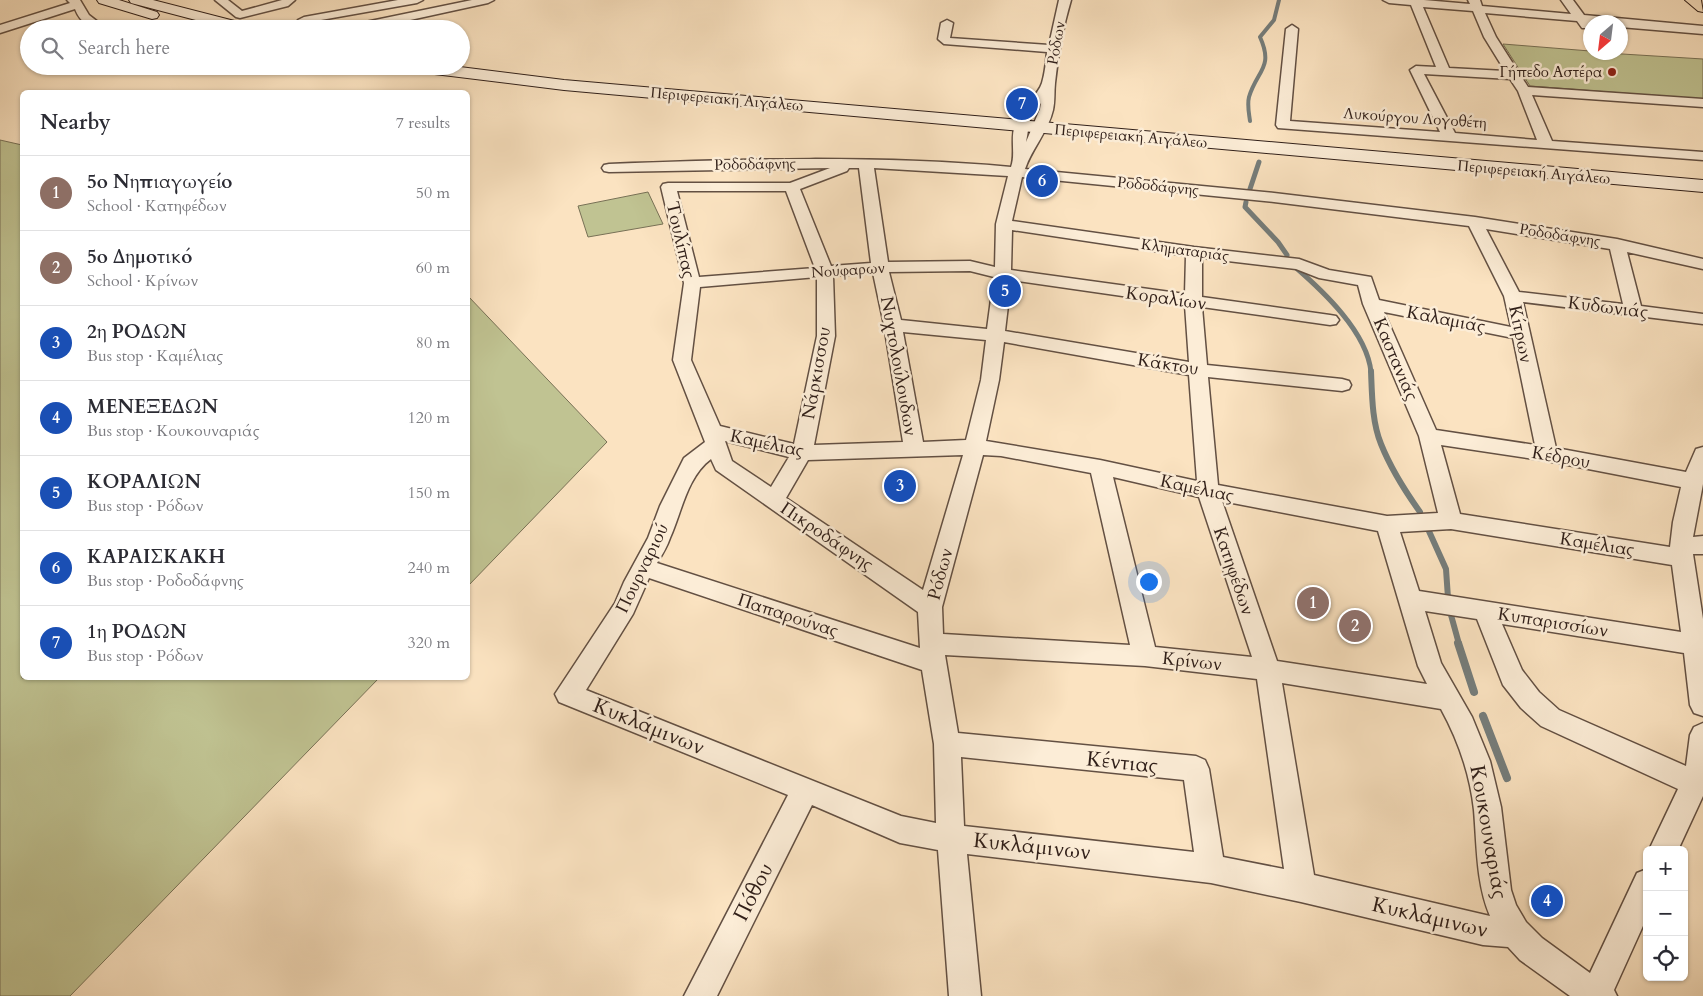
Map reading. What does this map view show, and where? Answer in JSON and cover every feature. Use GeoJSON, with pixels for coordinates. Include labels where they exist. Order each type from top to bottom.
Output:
{"type":"FeatureCollection","features":[{"type":"Feature","properties":{"kind":"main road"},"geometry":{"type":"LineString","coordinates":[[104,0],[171,20]]}},
{"type":"Feature","properties":{"kind":"main road"},"geometry":{"type":"LineString","coordinates":[[136,0],[214,20]]}},
{"type":"Feature","properties":{"kind":"main road"},"geometry":{"type":"LineString","coordinates":[[1692,0],[1703,8]]}},
{"type":"Feature","properties":{"kind":"main road","name":"Περιφερειακή Αιγάλεω"},"geometry":{"type":"LineString","coordinates":[[470,65],[1619,180],[1703,186]]}},
{"type":"Feature","properties":{"kind":"main road","name":"Περιφερειακή Αιγάλεω"},"geometry":{"type":"LineString","coordinates":[[470,73],[564,85],[1022,121]]}},
{"type":"Feature","properties":{"kind":"main road","name":"Περιφερειακή Αιγάλεω"},"geometry":{"type":"LineString","coordinates":[[1042,123],[1703,175]]}},
{"type":"Feature","properties":{"kind":"street"},"geometry":{"type":"LineString","coordinates":[[221,0],[240,15],[291,8],[417,0]]}},
{"type":"Feature","properties":{"kind":"street"},"geometry":{"type":"LineString","coordinates":[[394,20],[488,0]]}},
{"type":"Feature","properties":{"kind":"street","name":"Ρόδων"},"geometry":{"type":"LineString","coordinates":[[1018,166],[1042,123],[1047,109],[1048,85],[1065,0]]}},
{"type":"Feature","properties":{"kind":"street"},"geometry":{"type":"LineString","coordinates":[[1389,0],[1476,4],[1582,19]]}},
{"type":"Feature","properties":{"kind":"street"},"geometry":{"type":"LineString","coordinates":[[1567,0],[1582,19]]}},
{"type":"Feature","properties":{"kind":"street"},"geometry":{"type":"LineString","coordinates":[[26,20],[76,2],[84,17],[88,20]]}},
{"type":"Feature","properties":{"kind":"street"},"geometry":{"type":"LineString","coordinates":[[1415,2],[1444,72]]}},
{"type":"Feature","properties":{"kind":"street"},"geometry":{"type":"LineString","coordinates":[[1476,4],[1490,37],[1524,91],[1546,144]]}},
{"type":"Feature","properties":{"kind":"street"},"geometry":{"type":"LineString","coordinates":[[291,8],[305,20]]}},
{"type":"Feature","properties":{"kind":"street"},"geometry":{"type":"LineString","coordinates":[[0,29],[20,22]]}},
{"type":"Feature","properties":{"kind":"street"},"geometry":{"type":"LineString","coordinates":[[947,22],[944,39],[948,41],[1054,49]]}},
{"type":"Feature","properties":{"kind":"street"},"geometry":{"type":"LineString","coordinates":[[1628,24],[1703,30]]}},
{"type":"Feature","properties":{"kind":"street"},"geometry":{"type":"LineString","coordinates":[[12,25],[20,32]]}},
{"type":"Feature","properties":{"kind":"street","name":"Λυκούργου Λογοθέτη"},"geometry":{"type":"LineString","coordinates":[[1292,29],[1283,125],[1703,156]]}},
{"type":"Feature","properties":{"kind":"street"},"geometry":{"type":"LineString","coordinates":[[1449,136],[1416,70],[1514,75]]}},
{"type":"Feature","properties":{"kind":"street","name":"Ρόδων"},"geometry":{"type":"LineString","coordinates":[[964,996],[951,838],[947,744],[933,654],[930,608],[974,447],[990,380],[1002,274],[1004,224],[1018,166],[1018,145],[1022,121],[1048,85]]}},
{"type":"Feature","properties":{"kind":"street"},"geometry":{"type":"LineString","coordinates":[[1524,91],[1703,103]]}},
{"type":"Feature","properties":{"kind":"street","name":"Ροδοδάφνης"},"geometry":{"type":"LineString","coordinates":[[609,168],[746,164],[1018,166],[1475,222],[1617,244],[1703,264]]}},
{"type":"Feature","properties":{"kind":"street"},"geometry":{"type":"LineString","coordinates":[[792,187],[859,164]]}},
{"type":"Feature","properties":{"kind":"street","name":"Νυχτολούλουδων"},"geometry":{"type":"LineString","coordinates":[[859,164],[894,325],[914,450]]}},
{"type":"Feature","properties":{"kind":"street","name":"Τουλίπας"},"geometry":{"type":"LineString","coordinates":[[723,465],[682,360],[692,282],[668,187],[792,187]]}},
{"type":"Feature","properties":{"kind":"street","name":"Νάρκισσου"},"geometry":{"type":"LineString","coordinates":[[774,500],[802,453],[826,336],[825,272],[792,187]]}},
{"type":"Feature","properties":{"kind":"street","name":"Κίτρων"},"geometry":{"type":"LineString","coordinates":[[1475,222],[1513,296],[1547,454]]}},
{"type":"Feature","properties":{"kind":"street","name":"Κληματαριάς"},"geometry":{"type":"LineString","coordinates":[[1004,224],[1194,252],[1299,264],[1325,274],[1364,281]]}},
{"type":"Feature","properties":{"kind":"street"},"geometry":{"type":"LineString","coordinates":[[1617,244],[1634,310]]}},
{"type":"Feature","properties":{"kind":"street","name":"Κατηφέδων"},"geometry":{"type":"LineString","coordinates":[[1194,252],[1194,302],[1208,491],[1268,670],[1301,887]]}},
{"type":"Feature","properties":{"kind":"street","name":"Νούφαρων"},"geometry":{"type":"LineString","coordinates":[[692,282],[880,267],[970,266],[1002,274]]}},
{"type":"Feature","properties":{"kind":"street","name":"Κοραλίων"},"geometry":{"type":"LineString","coordinates":[[1002,274],[1330,320]]}},
{"type":"Feature","properties":{"kind":"street","name":"Καστανιάς"},"geometry":{"type":"LineString","coordinates":[[1364,281],[1372,304],[1429,436],[1451,521]]}},
{"type":"Feature","properties":{"kind":"street","name":"Κυδωνιάς"},"geometry":{"type":"LineString","coordinates":[[1513,296],[1703,319]]}},
{"type":"Feature","properties":{"kind":"street","name":"Καλαμιάς"},"geometry":{"type":"LineString","coordinates":[[1372,304],[1520,334]]}},
{"type":"Feature","properties":{"kind":"street","name":"Κάκτου"},"geometry":{"type":"LineString","coordinates":[[894,325],[996,336],[1198,370],[1342,385]]}},
{"type":"Feature","properties":{"kind":"street","name":"Κέδρου"},"geometry":{"type":"LineString","coordinates":[[1429,436],[1547,454],[1695,488]]}},
{"type":"Feature","properties":{"kind":"street","name":"Καμέλιας"},"geometry":{"type":"LineString","coordinates":[[714,438],[802,453],[974,447],[1001,449],[1100,467],[1208,491],[1387,524],[1451,521],[1689,550]]}},
{"type":"Feature","properties":{"kind":"street","name":"Πουρναριού"},"geometry":{"type":"LineString","coordinates":[[568,694],[581,678],[625,607],[643,567],[659,539],[671,506],[691,463],[714,438]]}},
{"type":"Feature","properties":{"kind":"street"},"geometry":{"type":"LineString","coordinates":[[1703,454],[1695,488],[1682,528],[1689,550],[1700,645],[1703,705]]}},
{"type":"Feature","properties":{"kind":"street","name":"Πικροδάφνης"},"geometry":{"type":"LineString","coordinates":[[723,465],[930,608]]}},
{"type":"Feature","properties":{"kind":"street"},"geometry":{"type":"LineString","coordinates":[[1100,467],[1145,656]]}},
{"type":"Feature","properties":{"kind":"street","name":"Κουκουναριάς"},"geometry":{"type":"LineString","coordinates":[[1387,524],[1430,666],[1471,742],[1477,761],[1487,807],[1496,890],[1503,912],[1515,933],[1551,966],[1597,995]]}},
{"type":"Feature","properties":{"kind":"street","name":"Παπαρούνας"},"geometry":{"type":"LineString","coordinates":[[643,567],[933,654]]}},
{"type":"Feature","properties":{"kind":"street","name":"Κυπαρισσίων"},"geometry":{"type":"LineString","coordinates":[[1410,599],[1700,645]]}},
{"type":"Feature","properties":{"kind":"street"},"geometry":{"type":"LineString","coordinates":[[1485,611],[1512,676],[1530,700],[1550,718],[1699,778]]}},
{"type":"Feature","properties":{"kind":"street","name":"Κρίνων"},"geometry":{"type":"LineString","coordinates":[[933,654],[1145,656],[1268,670],[1449,699]]}},
{"type":"Feature","properties":{"kind":"street","name":"Κυκλάμινων"},"geometry":{"type":"LineString","coordinates":[[568,694],[806,788],[900,829],[923,835],[1123,856],[1211,869],[1301,887],[1483,930],[1515,933]]}},
{"type":"Feature","properties":{"kind":"street"},"geometry":{"type":"LineString","coordinates":[[1665,846],[1699,778],[1703,736]]}},
{"type":"Feature","properties":{"kind":"street","name":"Κέντιας"},"geometry":{"type":"LineString","coordinates":[[947,744],[1196,769],[1211,869]]}},
{"type":"Feature","properties":{"kind":"street","name":"Πόθου"},"geometry":{"type":"LineString","coordinates":[[700,996],[806,788]]}},
{"type":"Feature","properties":{"kind":"street"},"geometry":{"type":"LineString","coordinates":[[1597,995],[1643,891]]}},
{"type":"Feature","properties":{"kind":"green space","name":"Γήπεδο Αστέρα"},"geometry":{"type":"Polygon","coordinates":[[[1503,44],[1583,50],[1583,60],[1628,60],[1628,54],[1703,59],[1703,99],[1530,86],[1503,44]]]}},
{"type":"Feature","properties":{"kind":"green space"},"geometry":{"type":"Polygon","coordinates":[[[0,140],[20,145],[20,680],[377,680],[70,996],[0,996],[0,140]]]}},
{"type":"Feature","properties":{"kind":"green space"},"geometry":{"type":"Polygon","coordinates":[[[648,192],[663,224],[588,237],[578,206],[648,192]]]}},
{"type":"Feature","properties":{"kind":"green space"},"geometry":{"type":"Polygon","coordinates":[[[470,298],[607,442],[470,584],[470,298]]]}},
{"type":"Feature","properties":{"kind":"waterway"},"geometry":{"type":"LineString","coordinates":[[1250,121],[1249,97],[1265,62],[1264,47],[1260,37],[1274,20],[1279,0]]}},
{"type":"Feature","properties":{"kind":"waterway"},"geometry":{"type":"LineString","coordinates":[[1249,192],[1259,162]]}},
{"type":"Feature","properties":{"kind":"waterway"},"geometry":{"type":"LineString","coordinates":[[1246,202],[1245,207],[1278,242],[1287,255]]}},
{"type":"Feature","properties":{"kind":"waterway"},"geometry":{"type":"LineString","coordinates":[[1294,266],[1318,287],[1353,327],[1368,357],[1371,372]]}},
{"type":"Feature","properties":{"kind":"waterway"},"geometry":{"type":"LineString","coordinates":[[1371,371],[1373,408],[1378,436],[1394,471],[1420,512]]}},
{"type":"Feature","properties":{"kind":"waterway"},"geometry":{"type":"LineString","coordinates":[[1428,529],[1446,569],[1448,598]]}},
{"type":"Feature","properties":{"kind":"waterway"},"geometry":{"type":"LineString","coordinates":[[1451,615],[1459,644]]}},
{"type":"Feature","properties":{"kind":"waterway"},"geometry":{"type":"LineString","coordinates":[[1458,643],[1474,692]]}},
{"type":"Feature","properties":{"kind":"waterway"},"geometry":{"type":"LineString","coordinates":[[1483,716],[1507,778]]}},
{"type":"Feature","properties":{"kind":"place","name":"Γήπεδο Αστέρα"},"geometry":{"type":"Point","coordinates":[1612,72]}},
{"type":"Feature","properties":{"kind":"place","name":"1η ΡΟΔΩΝ"},"geometry":{"type":"Point","coordinates":[1022,104]}},
{"type":"Feature","properties":{"kind":"place","name":"ΚΑΡΑΙΣΚΑΚΗ"},"geometry":{"type":"Point","coordinates":[1042,181]}},
{"type":"Feature","properties":{"kind":"place","name":"ΚΟΡΑΛΙΩΝ"},"geometry":{"type":"Point","coordinates":[1005,291]}},
{"type":"Feature","properties":{"kind":"place","name":"2η ΡΟΔΩΝ"},"geometry":{"type":"Point","coordinates":[900,486]}},
{"type":"Feature","properties":{"kind":"place","name":"5ο Νηπιαγωγείο"},"geometry":{"type":"Point","coordinates":[1313,603]}},
{"type":"Feature","properties":{"kind":"place","name":"5ο Δημοτικό"},"geometry":{"type":"Point","coordinates":[1355,626]}},
{"type":"Feature","properties":{"kind":"place","name":"ΜΕΝΕΞΕΔΩΝ"},"geometry":{"type":"Point","coordinates":[1547,901]}}]}
